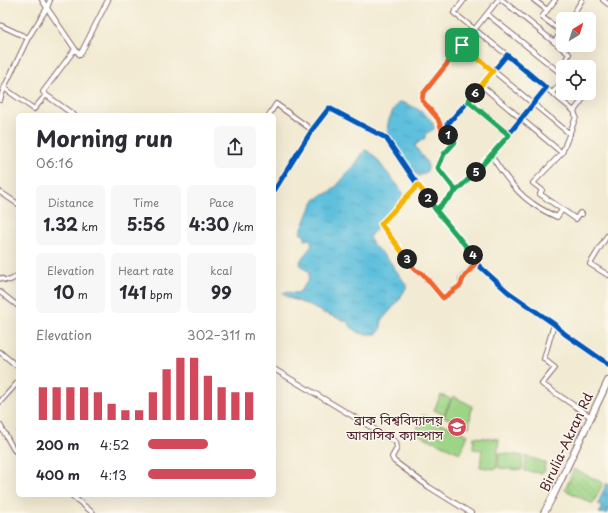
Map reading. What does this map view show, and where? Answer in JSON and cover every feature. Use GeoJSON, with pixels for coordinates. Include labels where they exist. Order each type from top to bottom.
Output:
{"type":"FeatureCollection","features":[{"type":"Feature","properties":{"kind":"highway","name":"Birulia-Akran Rd"},"geometry":{"type":"LineString","coordinates":[[544,513],[608,380]]}},
{"type":"Feature","properties":{"kind":"street"},"geometry":{"type":"LineString","coordinates":[[42,0],[80,55],[108,0]]}},
{"type":"Feature","properties":{"kind":"street"},"geometry":{"type":"LineString","coordinates":[[0,100],[3,89],[28,38],[47,8],[50,0]]}},
{"type":"Feature","properties":{"kind":"street"},"geometry":{"type":"LineString","coordinates":[[456,191],[438,168],[444,154],[455,142],[442,130],[438,119],[422,100],[423,94],[498,0]]}},
{"type":"Feature","properties":{"kind":"street"},"geometry":{"type":"LineString","coordinates":[[502,0],[569,54],[566,60]]}},
{"type":"Feature","properties":{"kind":"street"},"geometry":{"type":"LineString","coordinates":[[534,0],[547,10]]}},
{"type":"Feature","properties":{"kind":"street"},"geometry":{"type":"LineString","coordinates":[[555,0],[542,17],[556,27]]}},
{"type":"Feature","properties":{"kind":"street"},"geometry":{"type":"LineString","coordinates":[[574,12],[582,0]]}},
{"type":"Feature","properties":{"kind":"street"},"geometry":{"type":"LineString","coordinates":[[603,0],[608,4]]}},
{"type":"Feature","properties":{"kind":"street"},"geometry":{"type":"LineString","coordinates":[[462,1],[454,13],[574,111],[576,117],[562,153],[533,183],[542,190],[540,194],[576,219],[580,213],[582,214]]}},
{"type":"Feature","properties":{"kind":"street"},"geometry":{"type":"LineString","coordinates":[[487,14],[556,70]]}},
{"type":"Feature","properties":{"kind":"street"},"geometry":{"type":"LineString","coordinates":[[0,25],[28,38]]}},
{"type":"Feature","properties":{"kind":"street"},"geometry":{"type":"LineString","coordinates":[[462,45],[570,134]]}},
{"type":"Feature","properties":{"kind":"street"},"geometry":{"type":"LineString","coordinates":[[71,113],[43,92],[75,49]]}},
{"type":"Feature","properties":{"kind":"street"},"geometry":{"type":"LineString","coordinates":[[442,130],[507,55]]}},
{"type":"Feature","properties":{"kind":"street"},"geometry":{"type":"LineString","coordinates":[[482,85],[562,153]]}},
{"type":"Feature","properties":{"kind":"street"},"geometry":{"type":"LineString","coordinates":[[436,210],[469,179],[491,155],[509,135],[546,88]]}},
{"type":"Feature","properties":{"kind":"street"},"geometry":{"type":"LineString","coordinates":[[3,89],[34,109],[46,95]]}},
{"type":"Feature","properties":{"kind":"street"},"geometry":{"type":"LineString","coordinates":[[552,93],[556,89]]}},
{"type":"Feature","properties":{"kind":"street"},"geometry":{"type":"LineString","coordinates":[[574,111],[583,100]]}},
{"type":"Feature","properties":{"kind":"street"},"geometry":{"type":"LineString","coordinates":[[468,101],[509,135]]}},
{"type":"Feature","properties":{"kind":"street"},"geometry":{"type":"LineString","coordinates":[[270,113],[276,104],[312,130]]}},
{"type":"Feature","properties":{"kind":"street"},"geometry":{"type":"LineString","coordinates":[[276,187],[312,130],[329,108],[386,138],[436,210],[477,259],[476,263],[461,280],[461,285],[443,298],[422,273],[415,270],[381,224],[418,185]]}},
{"type":"Feature","properties":{"kind":"street"},"geometry":{"type":"LineString","coordinates":[[491,155],[497,165],[528,201],[557,217],[562,210]]}},
{"type":"Feature","properties":{"kind":"street"},"geometry":{"type":"LineString","coordinates":[[0,192],[16,203]]}},
{"type":"Feature","properties":{"kind":"street"},"geometry":{"type":"LineString","coordinates":[[608,236],[590,264],[608,275]]}},
{"type":"Feature","properties":{"kind":"street"},"geometry":{"type":"LineString","coordinates":[[476,263],[508,292],[608,364]]}},
{"type":"Feature","properties":{"kind":"street"},"geometry":{"type":"LineString","coordinates":[[0,278],[6,281],[12,281],[16,278]]}},
{"type":"Feature","properties":{"kind":"street"},"geometry":{"type":"LineString","coordinates":[[0,292],[16,304]]}},
{"type":"Feature","properties":{"kind":"street"},"geometry":{"type":"LineString","coordinates":[[554,324],[544,360],[555,368],[542,384],[591,417]]}},
{"type":"Feature","properties":{"kind":"street"},"geometry":{"type":"LineString","coordinates":[[0,352],[16,365]]}},
{"type":"Feature","properties":{"kind":"street"},"geometry":{"type":"LineString","coordinates":[[276,370],[396,442],[397,448],[392,457],[394,461],[429,488],[471,513]]}},
{"type":"Feature","properties":{"kind":"street"},"geometry":{"type":"LineString","coordinates":[[0,402],[16,384]]}},
{"type":"Feature","properties":{"kind":"street"},"geometry":{"type":"LineString","coordinates":[[0,425],[16,452]]}},
{"type":"Feature","properties":{"kind":"street"},"geometry":{"type":"LineString","coordinates":[[73,497],[93,513]]}},
{"type":"Feature","properties":{"kind":"green space"},"geometry":{"type":"Polygon","coordinates":[[[441,395],[451,399],[444,415],[434,410],[441,395]]]}},
{"type":"Feature","properties":{"kind":"green space"},"geometry":{"type":"Polygon","coordinates":[[[453,396],[472,406],[469,427],[444,417],[453,396]]]}},
{"type":"Feature","properties":{"kind":"green space"},"geometry":{"type":"Polygon","coordinates":[[[423,415],[468,435],[460,453],[415,433],[423,415]]]}},
{"type":"Feature","properties":{"kind":"green space"},"geometry":{"type":"Polygon","coordinates":[[[474,437],[499,439],[496,469],[480,467],[482,450],[473,449],[474,437]]]}},
{"type":"Feature","properties":{"kind":"green space"},"geometry":{"type":"Polygon","coordinates":[[[499,453],[523,456],[522,470],[499,468],[499,453]]]}},
{"type":"Feature","properties":{"kind":"green space"},"geometry":{"type":"Polygon","coordinates":[[[526,456],[546,463],[544,467],[545,471],[541,473],[525,471],[526,456]]]}},
{"type":"Feature","properties":{"kind":"green space"},"geometry":{"type":"Polygon","coordinates":[[[574,469],[603,483],[593,504],[565,490],[574,469]]]}},
{"type":"Feature","properties":{"kind":"water"},"geometry":{"type":"Polygon","coordinates":[[[399,102],[421,111],[433,124],[434,129],[425,134],[425,138],[415,145],[428,166],[428,170],[419,176],[402,156],[388,133],[387,129],[389,121],[399,102]]]}},
{"type":"Feature","properties":{"kind":"water"},"geometry":{"type":"Polygon","coordinates":[[[365,150],[376,158],[402,193],[402,198],[395,210],[369,237],[374,246],[388,259],[407,286],[399,300],[382,320],[380,331],[376,334],[360,333],[351,327],[348,322],[289,298],[283,293],[298,293],[309,278],[309,271],[303,268],[300,262],[310,249],[311,239],[305,240],[305,236],[300,233],[314,201],[334,189],[354,166],[365,150]]]}},
{"type":"Feature","properties":{"kind":"water"},"geometry":{"type":"Polygon","coordinates":[[[606,484],[608,484],[608,513],[599,513],[602,506],[598,504],[606,484]]]}},
{"type":"Feature","properties":{"kind":"cycle path"},"geometry":{"type":"LineString","coordinates":[[436,210],[456,191],[438,168],[444,154],[455,142],[442,130],[507,55],[546,88],[492,154],[456,191]]}},
{"type":"Feature","properties":{"kind":"cycle path"},"geometry":{"type":"LineString","coordinates":[[276,188],[312,130],[329,108],[386,138],[436,210],[477,259],[476,263],[508,292],[608,364]]}},
{"type":"Feature","properties":{"kind":"place","name":"ব্রাক বিশ্ববিদ্যালয় আবাসিক ক্যাম্পাস"},"geometry":{"type":"Point","coordinates":[457,427]}},
{"type":"Feature","properties":{"kind":"route"},"geometry":{"type":"LineString","coordinates":[[462,45],[423,94],[422,100],[438,119],[442,130],[455,142],[444,154],[438,168],[456,191],[436,210],[418,185],[381,224],[415,270],[422,273],[443,298],[461,285],[461,280],[476,263],[477,259],[436,210],[469,179],[509,135],[468,101],[493,71],[462,45]]}}]}
